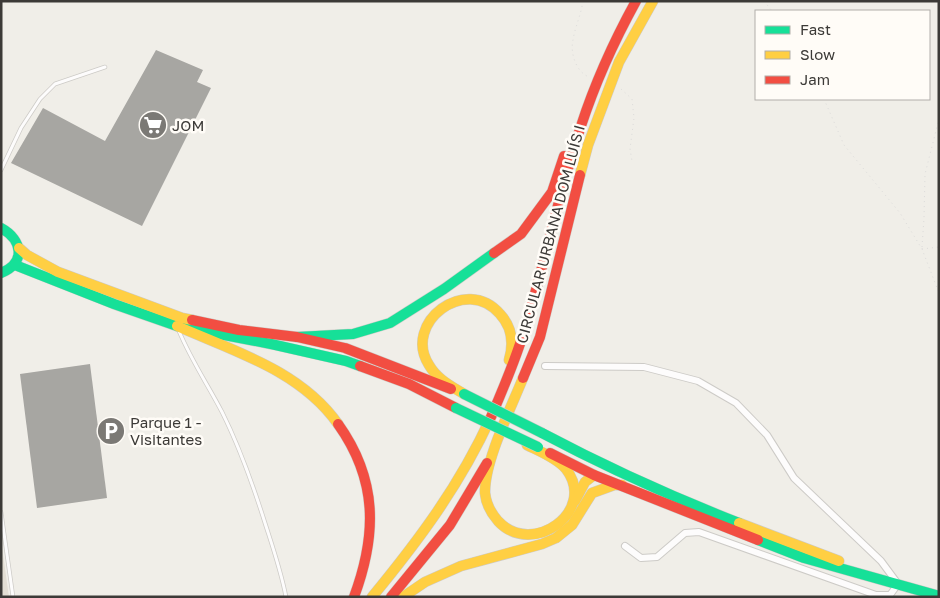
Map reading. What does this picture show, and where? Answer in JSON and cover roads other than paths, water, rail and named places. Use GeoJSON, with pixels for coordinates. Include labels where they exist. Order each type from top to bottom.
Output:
{"type":"FeatureCollection","features":[{"type":"Feature","properties":{"kind":"main road","name":"CIRCULAR URBANA DOM LUÍS I"},"geometry":{"type":"LineString","coordinates":[[495,405],[504,388],[520,346],[568,167],[586,110],[605,60],[636,1]]}},
{"type":"Feature","properties":{"kind":"main road","name":"CIRCULAR URBANA DOM LUÍS I"},"geometry":{"type":"LineString","coordinates":[[494,450],[540,337],[588,145],[619,62],[653,1]]}},
{"type":"Feature","properties":{"kind":"main road"},"geometry":{"type":"LineString","coordinates":[[297,337],[353,334],[390,323],[444,289],[521,234],[552,192],[567,145],[605,60]]}},
{"type":"Feature","properties":{"kind":"main road"},"geometry":{"type":"LineString","coordinates":[[1,274],[15,265],[19,254],[19,248],[14,236],[2,227]]}},
{"type":"Feature","properties":{"kind":"main road"},"geometry":{"type":"LineString","coordinates":[[19,248],[27,255],[58,272],[182,318],[240,330],[297,337],[345,348],[464,394],[660,491],[898,584]]}},
{"type":"Feature","properties":{"kind":"main road"},"geometry":{"type":"LineString","coordinates":[[15,265],[114,304],[177,326],[260,363],[291,379],[324,405],[346,436],[361,465],[371,506],[371,531],[368,553],[363,574],[354,597]]}},
{"type":"Feature","properties":{"kind":"main road"},"geometry":{"type":"LineString","coordinates":[[372,597],[430,524],[456,484],[481,438],[495,405],[498,389],[511,355],[511,335],[508,324],[494,306],[482,301],[459,299],[442,307],[430,319],[423,335],[424,352],[430,367],[445,382],[464,394]]}},
{"type":"Feature","properties":{"kind":"main road"},"geometry":{"type":"LineString","coordinates":[[177,326],[346,360],[410,384],[594,475],[674,508],[804,558],[939,596]]}},
{"type":"Feature","properties":{"kind":"main road"},"geometry":{"type":"LineString","coordinates":[[514,435],[565,468],[573,482],[574,503]]}},
{"type":"Feature","properties":{"kind":"main road"},"geometry":{"type":"LineString","coordinates":[[494,450],[486,482],[486,501],[496,519],[505,528],[525,535],[544,532],[558,524],[565,517],[585,482],[599,473],[608,472],[646,489],[660,491]]}},
{"type":"Feature","properties":{"kind":"main road"},"geometry":{"type":"LineString","coordinates":[[391,597],[450,525],[494,450]]}},
{"type":"Feature","properties":{"kind":"main road"},"geometry":{"type":"LineString","coordinates":[[403,597],[425,582],[460,566],[542,544],[556,538],[572,525],[592,493],[593,467],[586,456]]}},
{"type":"Feature","properties":{"kind":"main road"},"geometry":{"type":"LineString","coordinates":[[592,493],[614,485],[622,485]]}},
{"type":"Feature","properties":{"kind":"street"},"geometry":{"type":"LineString","coordinates":[[545,366],[644,367],[698,381],[736,403],[766,435],[794,478],[881,561],[898,584],[890,595],[876,595],[699,532],[685,533],[657,557],[641,558],[626,546]]}},
{"type":"Feature","properties":{"kind":"lane"},"geometry":{"type":"LineString","coordinates":[[1,170],[21,128],[40,99],[55,84],[105,67]]}},
{"type":"Feature","properties":{"kind":"lane"},"geometry":{"type":"LineString","coordinates":[[177,326],[186,347],[236,441],[279,566],[286,597]]}},
{"type":"Feature","properties":{"kind":"lane"},"geometry":{"type":"LineString","coordinates":[[1,512],[13,597]]}},
{"type":"Feature","properties":{"kind":"place","name":"JOM"},"geometry":{"type":"Point","coordinates":[153,125]}},
{"type":"Feature","properties":{"kind":"place","name":"Parque 1 - Visitantes"},"geometry":{"type":"Point","coordinates":[111,431]}}]}
